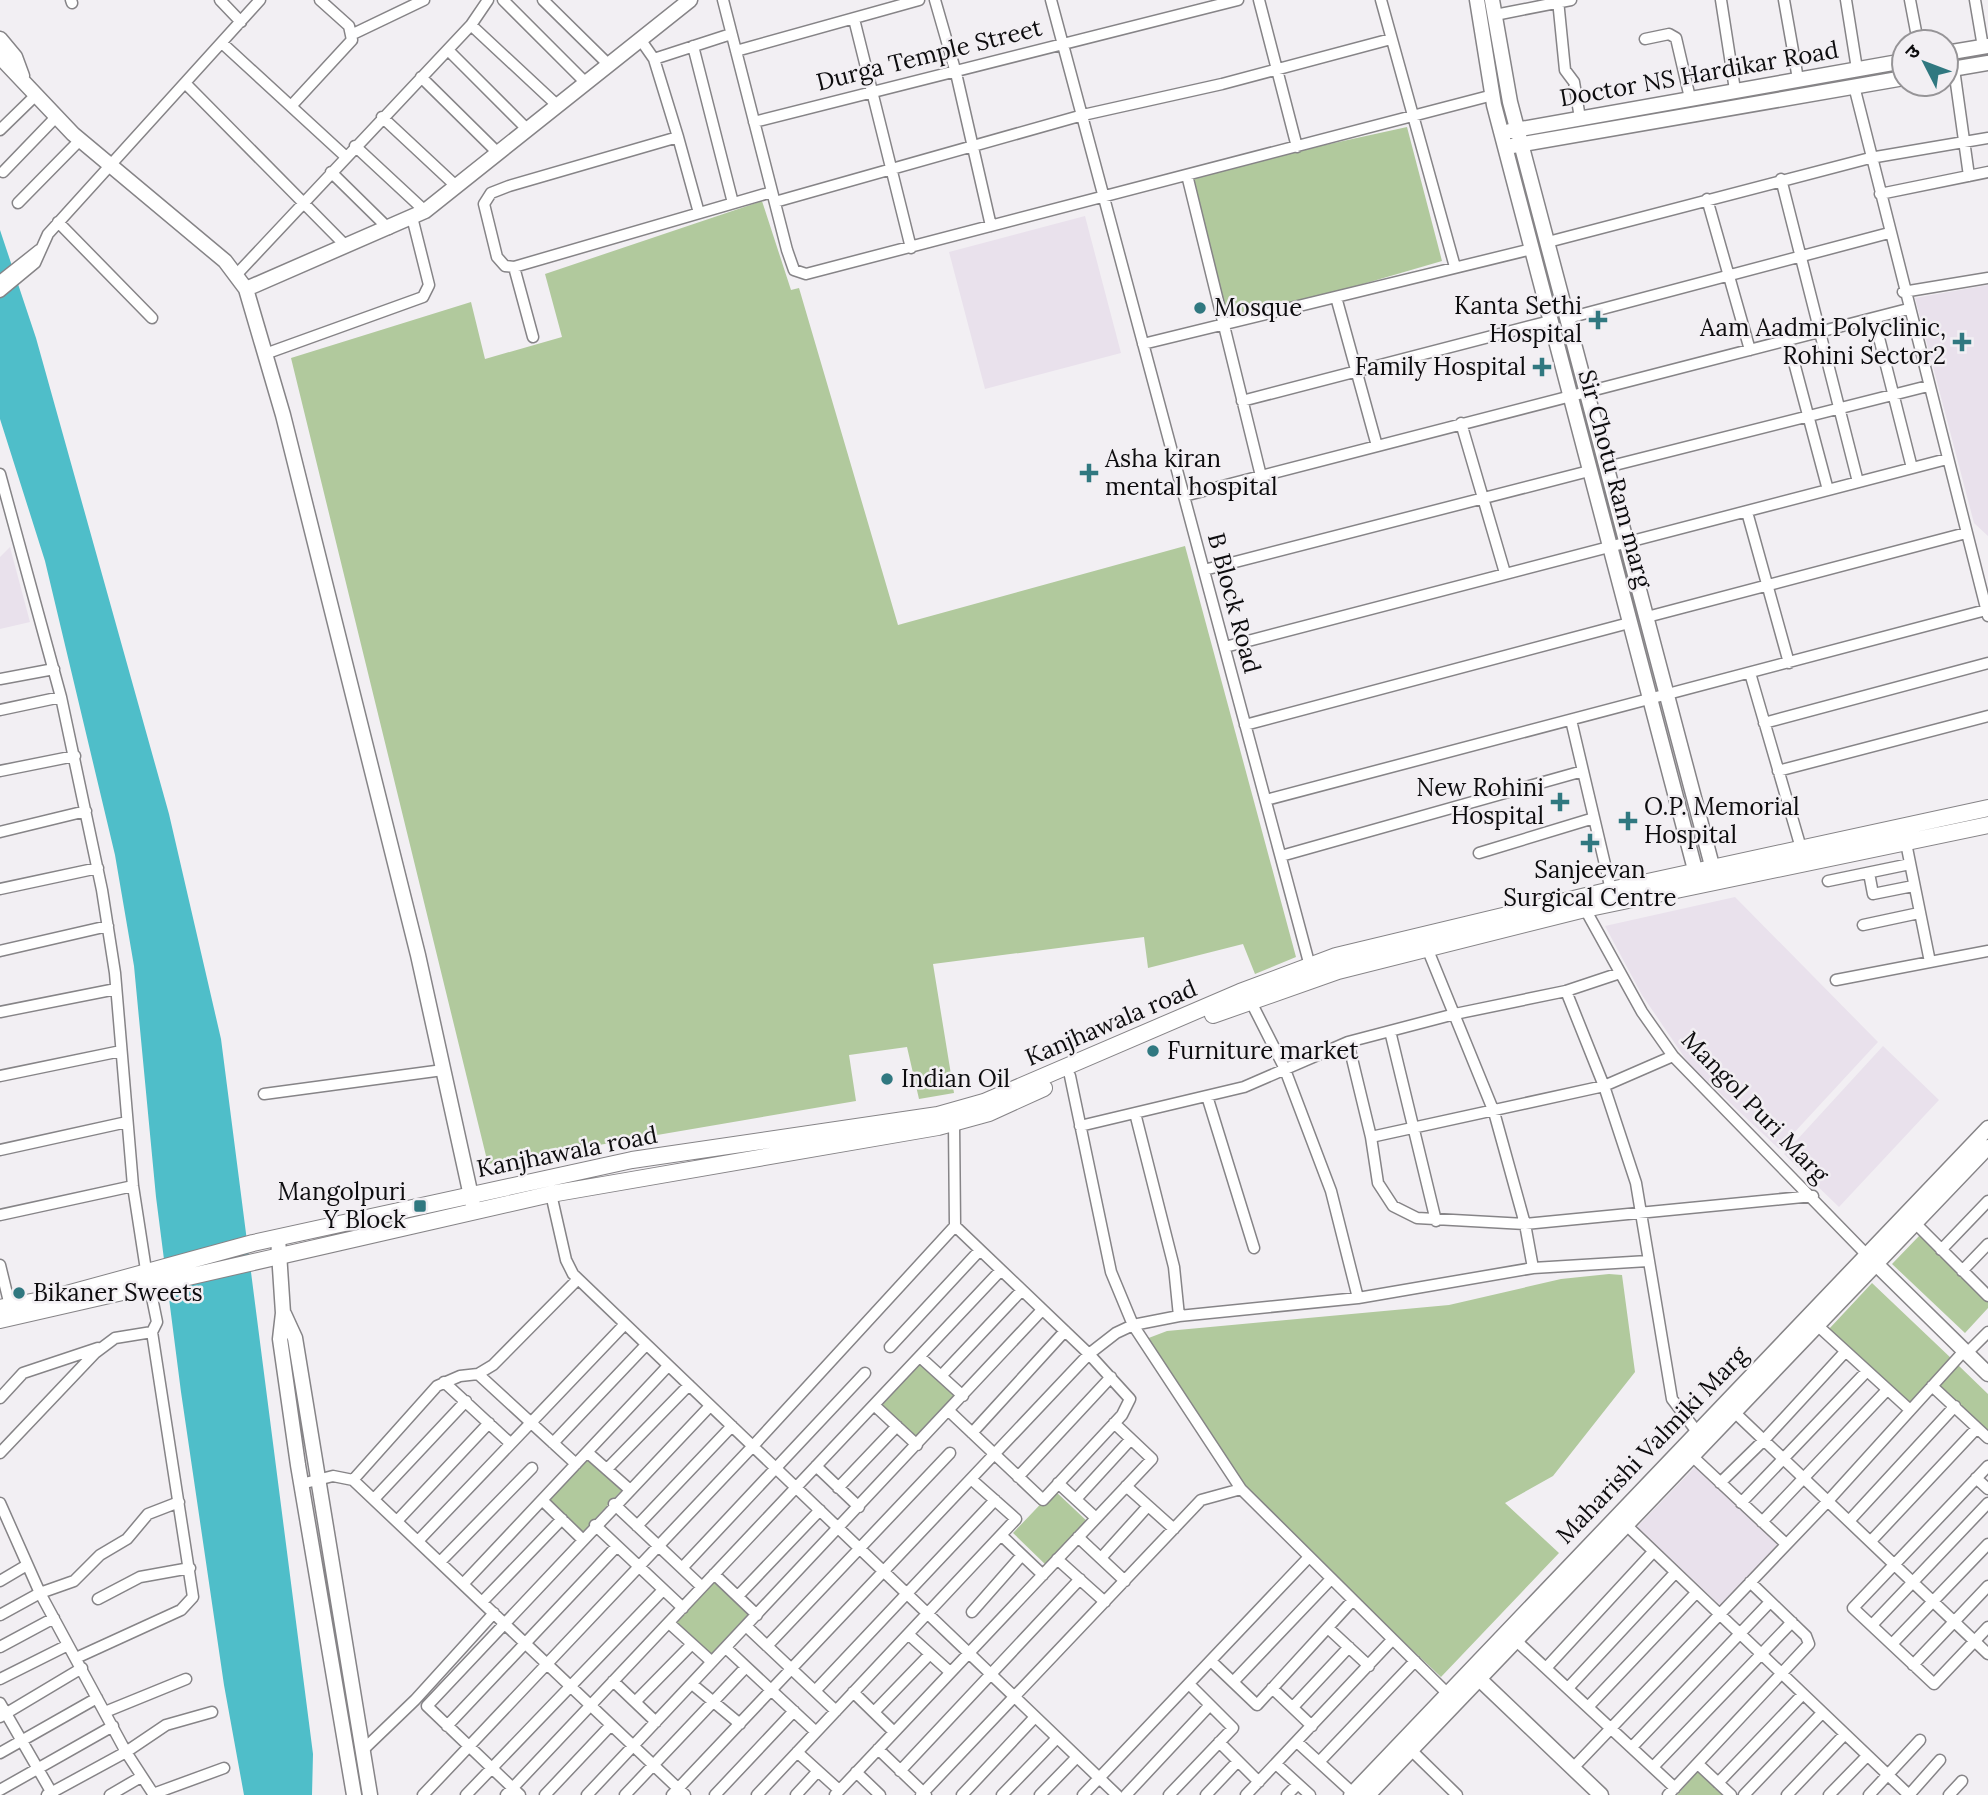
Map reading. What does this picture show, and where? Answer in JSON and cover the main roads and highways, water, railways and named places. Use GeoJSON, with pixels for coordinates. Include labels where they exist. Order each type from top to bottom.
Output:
{"type":"FeatureCollection","features":[{"type":"Feature","properties":{"kind":"main road","name":"Kanjhawala road"},"geometry":{"type":"LineString","coordinates":[[1425,942],[1611,891],[1715,875],[1905,834],[1988,808]]}},
{"type":"Feature","properties":{"kind":"main road","name":"Kanjhawala road"},"geometry":{"type":"LineString","coordinates":[[1715,875],[1801,848],[1988,825]]}},
{"type":"Feature","properties":{"kind":"main road","name":"Kanjhawala road"},"geometry":{"type":"LineString","coordinates":[[5,1313],[153,1268],[253,1243],[632,1160],[954,1123],[989,1113],[1250,1000],[1312,972],[1336,956],[1425,942],[1586,909],[1698,878]]}},
{"type":"Feature","properties":{"kind":"main road","name":"Kanjhawala road"},"geometry":{"type":"LineString","coordinates":[[5,1313],[154,1286],[551,1194],[938,1115],[984,1102],[1240,992],[1312,972]]}},
{"type":"Feature","properties":{"kind":"water"},"geometry":{"type":"Polygon","coordinates":[[[0,230],[36,338],[169,814],[221,1039],[313,1754],[312,1795],[244,1795],[224,1685],[181,1392],[156,1197],[134,966],[115,855],[45,561],[0,419],[0,230]]]}},
{"type":"Feature","properties":{"kind":"place","name":"Mosque"},"geometry":{"type":"Point","coordinates":[1200,308]}},
{"type":"Feature","properties":{"kind":"place","name":"Kanta Sethi Hospital"},"geometry":{"type":"Point","coordinates":[1598,320]}},
{"type":"Feature","properties":{"kind":"place","name":"Aam Aadmi Polyclinic, Rohini Sector2"},"geometry":{"type":"Point","coordinates":[1962,342]}},
{"type":"Feature","properties":{"kind":"place","name":"Family Hospital"},"geometry":{"type":"Point","coordinates":[1542,367]}},
{"type":"Feature","properties":{"kind":"place","name":"Asha kiran mental hospital"},"geometry":{"type":"Point","coordinates":[1089,473]}},
{"type":"Feature","properties":{"kind":"place","name":"New Rohini Hospital"},"geometry":{"type":"Point","coordinates":[1560,802]}},
{"type":"Feature","properties":{"kind":"place","name":"O.P. Memorial Hospital"},"geometry":{"type":"Point","coordinates":[1628,821]}},
{"type":"Feature","properties":{"kind":"place","name":"Sanjeevan Surgical Centre"},"geometry":{"type":"Point","coordinates":[1590,843]}},
{"type":"Feature","properties":{"kind":"place","name":"Furniture market"},"geometry":{"type":"Point","coordinates":[1153,1051]}},
{"type":"Feature","properties":{"kind":"place","name":"Indian Oil"},"geometry":{"type":"Point","coordinates":[887,1079]}},
{"type":"Feature","properties":{"kind":"place","name":"Mangolpuri Y Block"},"geometry":{"type":"Point","coordinates":[420,1206]}},
{"type":"Feature","properties":{"kind":"place","name":"Bikaner Sweets"},"geometry":{"type":"Point","coordinates":[19,1293]}}]}
